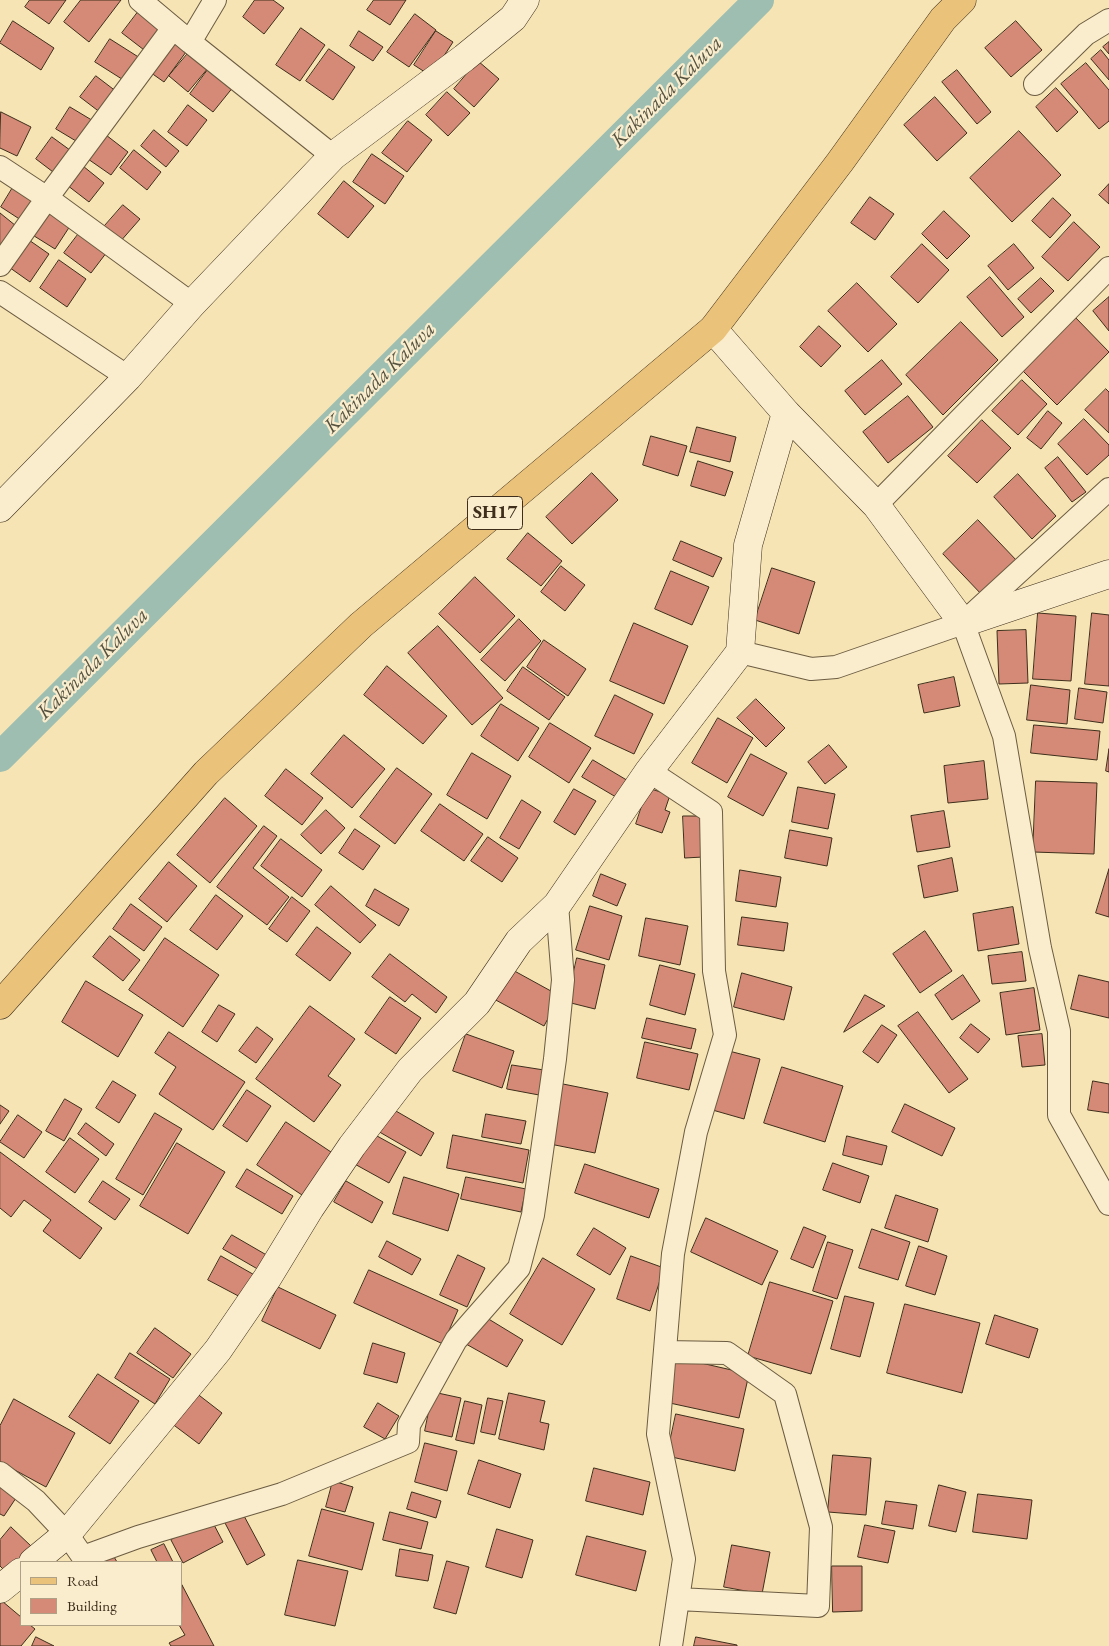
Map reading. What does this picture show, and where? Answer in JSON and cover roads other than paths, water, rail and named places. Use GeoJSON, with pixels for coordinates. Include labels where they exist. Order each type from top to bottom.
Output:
{"type":"FeatureCollection","features":[{"type":"Feature","properties":{"kind":"main road"},"geometry":{"type":"LineString","coordinates":[[0,508],[128,377],[192,304],[333,156],[499,30],[513,18],[525,0]]}},
{"type":"Feature","properties":{"kind":"main road","name":"SH17"},"geometry":{"type":"LineString","coordinates":[[0,1005],[206,773],[354,632],[713,329],[840,162],[943,19],[962,0]]}},
{"type":"Feature","properties":{"kind":"main road"},"geometry":{"type":"LineString","coordinates":[[713,329],[786,413],[876,505],[963,623],[1109,574]]}},
{"type":"Feature","properties":{"kind":"main road"},"geometry":{"type":"LineString","coordinates":[[34,1561],[67,1534],[218,1350],[268,1277],[310,1208],[352,1146],[410,1070],[477,1003],[519,941],[557,905],[649,771],[740,652],[748,544],[786,413]]}},
{"type":"Feature","properties":{"kind":"main road"},"geometry":{"type":"LineString","coordinates":[[0,1589],[20,1573]]}},
{"type":"Feature","properties":{"kind":"street"},"geometry":{"type":"LineString","coordinates":[[140,0],[333,156]]}},
{"type":"Feature","properties":{"kind":"street"},"geometry":{"type":"LineString","coordinates":[[0,265],[47,198],[181,35],[215,0]]}},
{"type":"Feature","properties":{"kind":"street"},"geometry":{"type":"LineString","coordinates":[[1035,84],[1086,34],[1109,20]]}},
{"type":"Feature","properties":{"kind":"street"},"geometry":{"type":"LineString","coordinates":[[0,167],[47,198],[192,304]]}},
{"type":"Feature","properties":{"kind":"street"},"geometry":{"type":"LineString","coordinates":[[876,505],[1109,268]]}},
{"type":"Feature","properties":{"kind":"street"},"geometry":{"type":"LineString","coordinates":[[0,292],[128,377]]}},
{"type":"Feature","properties":{"kind":"street"},"geometry":{"type":"LineString","coordinates":[[740,652],[811,669],[836,667],[963,623],[1109,489]]}},
{"type":"Feature","properties":{"kind":"street"},"geometry":{"type":"LineString","coordinates":[[963,623],[1004,736],[1040,948],[1059,1031],[1059,1115],[1109,1204]]}},
{"type":"Feature","properties":{"kind":"street"},"geometry":{"type":"LineString","coordinates":[[649,771],[711,812],[714,971],[725,1034],[696,1132],[673,1254],[658,1434],[684,1559],[671,1646]]}},
{"type":"Feature","properties":{"kind":"street"},"geometry":{"type":"LineString","coordinates":[[0,1473],[36,1501],[67,1534],[84,1557],[138,1537],[282,1494],[408,1442],[410,1425],[456,1340],[519,1268],[533,1215],[555,1059],[563,980],[557,905]]}},
{"type":"Feature","properties":{"kind":"street"},"geometry":{"type":"LineString","coordinates":[[665,1352],[727,1353],[785,1394],[821,1527],[818,1606],[678,1598]]}},
{"type":"Feature","properties":{"kind":"waterway","name":"Kakinada Kaluva"},"geometry":{"type":"LineString","coordinates":[[0,757],[759,0]]}}]}
